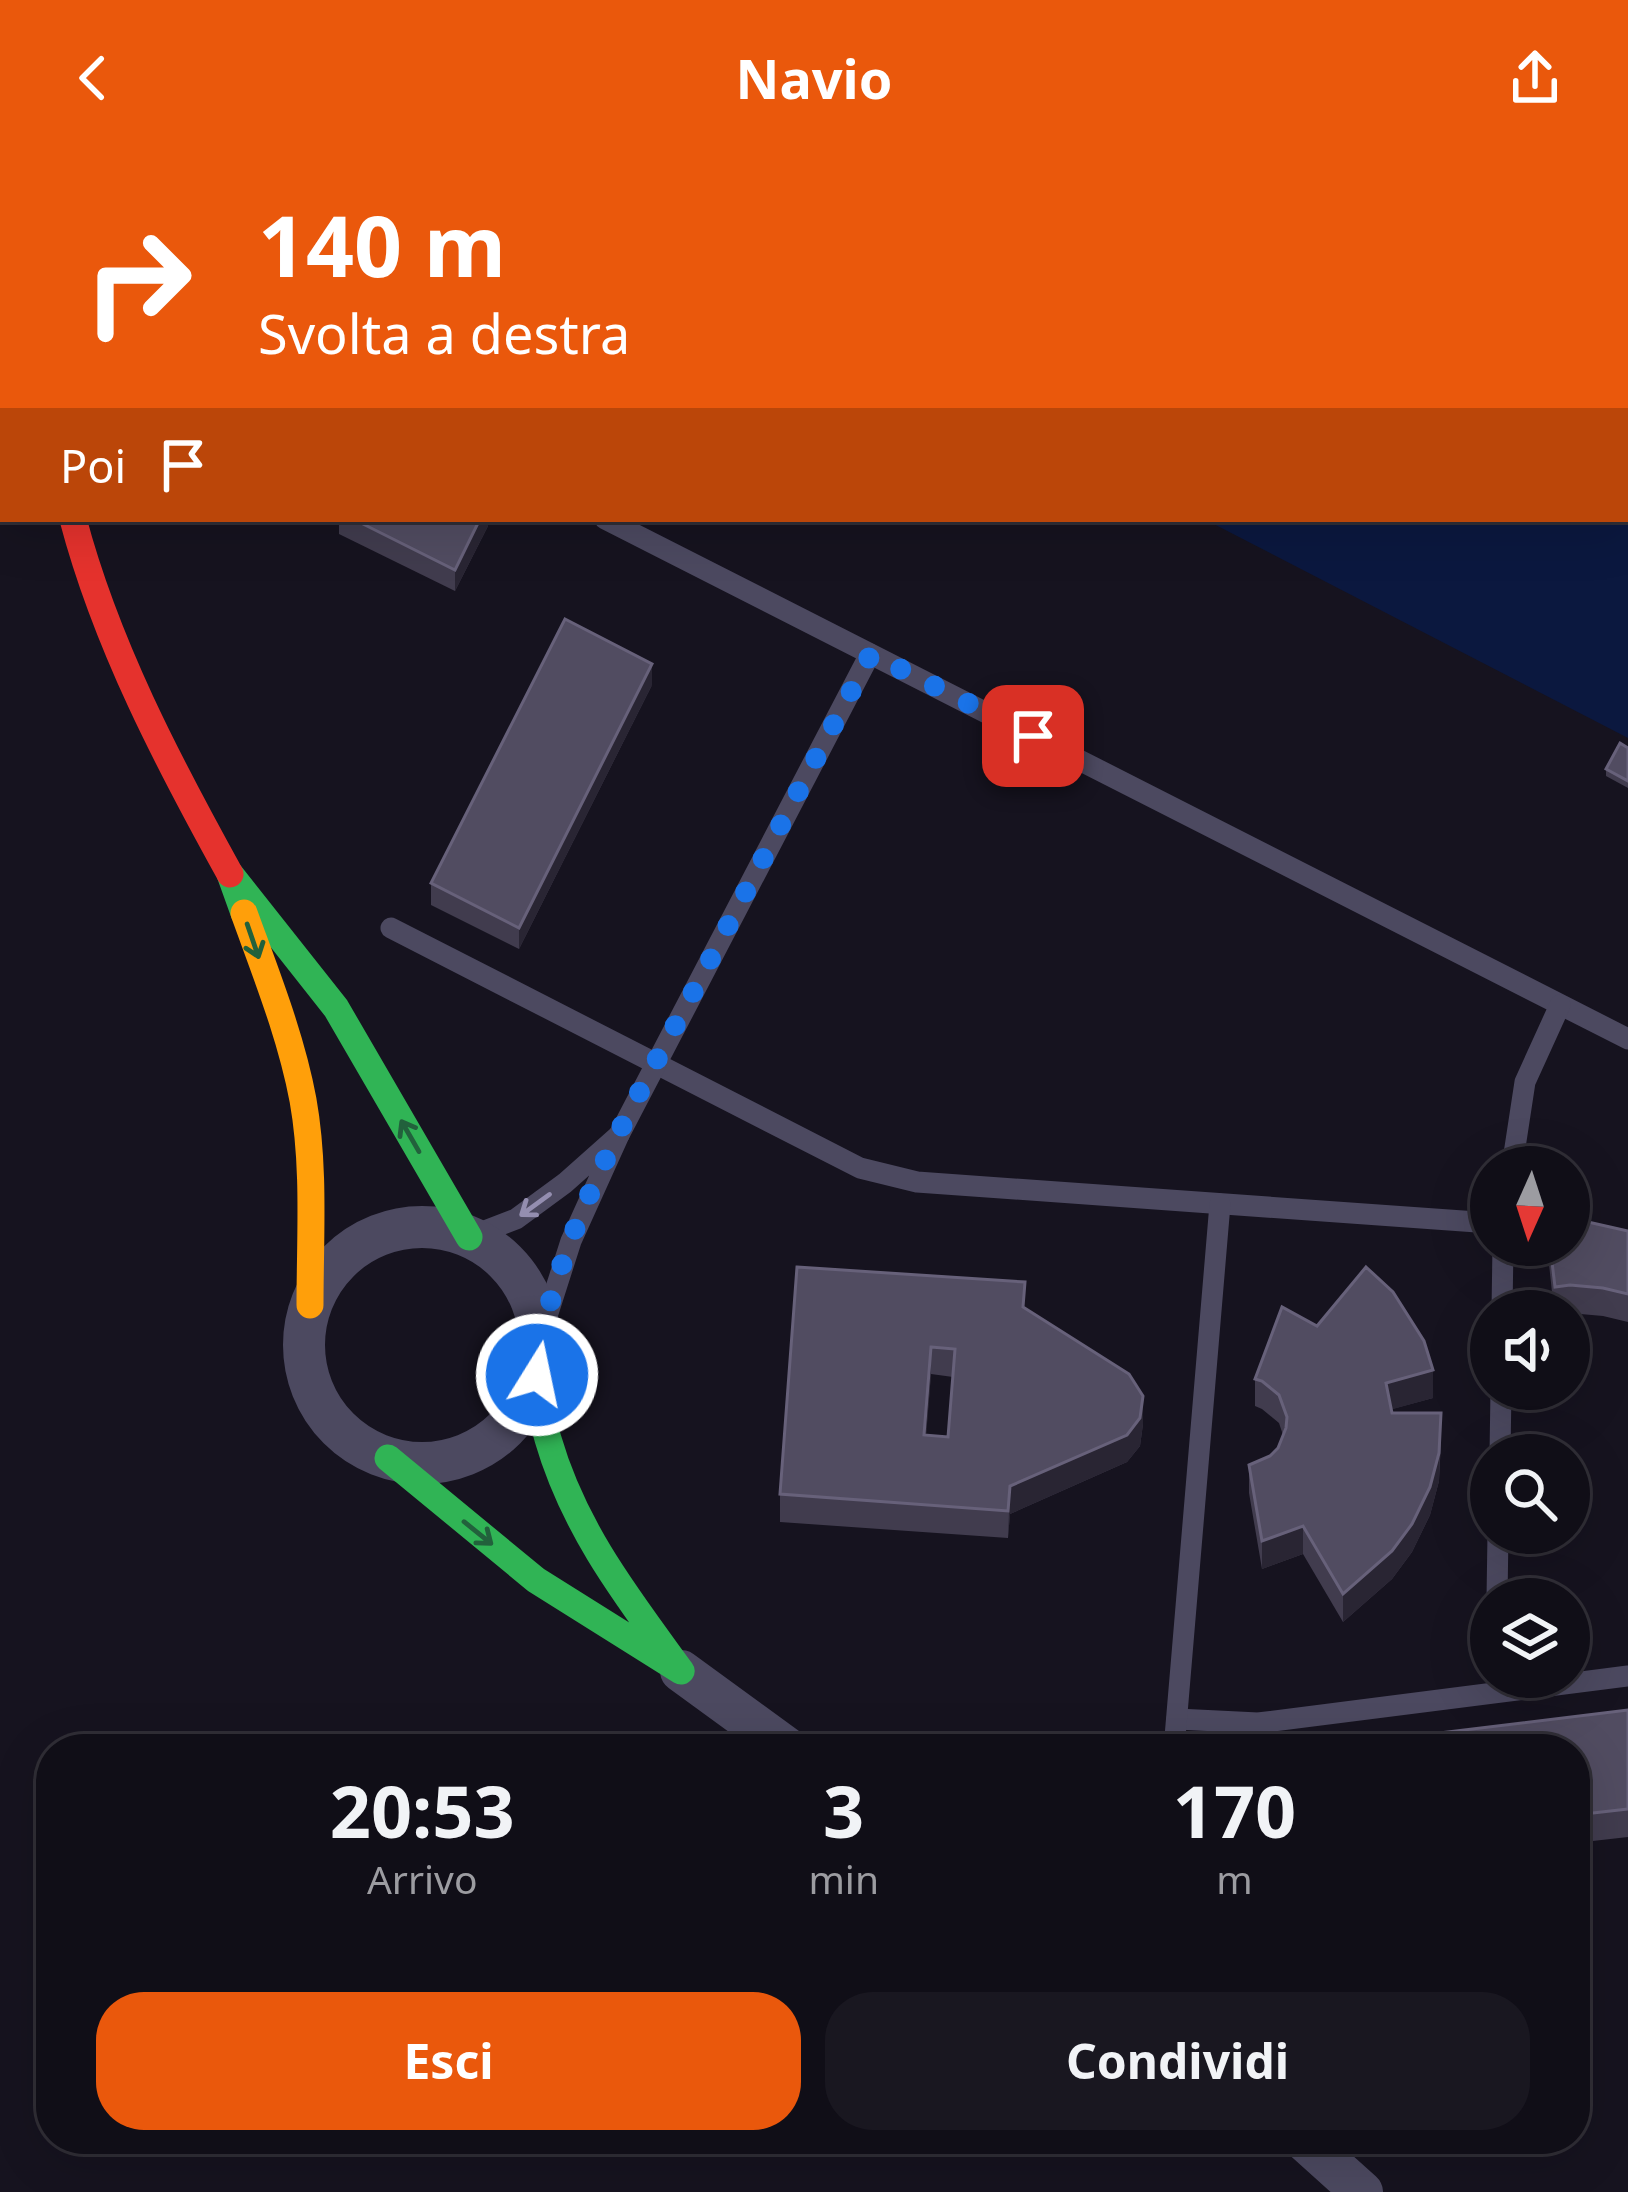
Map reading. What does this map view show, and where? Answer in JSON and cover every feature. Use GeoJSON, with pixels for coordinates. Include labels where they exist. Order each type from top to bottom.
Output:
{"type":"FeatureCollection","features":[{"type":"Feature","properties":{"kind":"street"},"geometry":{"type":"LineString","coordinates":[[75,522],[130,677],[189,800],[230,874],[336,1008],[469,1237]]}},
{"type":"Feature","properties":{"kind":"street"},"geometry":{"type":"LineString","coordinates":[[230,874],[303,1101],[310,1174],[310,1305],[303,1345],[309,1382],[326,1415],[354,1442],[388,1458],[536,1580],[681,1671],[767,1734]]}},
{"type":"Feature","properties":{"kind":"street"},"geometry":{"type":"LineString","coordinates":[[310,1305],[330,1270],[360,1244],[398,1229],[438,1228],[469,1237],[509,1264],[531,1298],[547,1437],[571,1501],[604,1565],[681,1671]]}},
{"type":"Feature","properties":{"kind":"street"},"geometry":{"type":"LineString","coordinates":[[388,1458],[425,1463],[463,1456],[496,1438],[522,1410],[539,1356]]}},
{"type":"Feature","properties":{"kind":"street"},"geometry":{"type":"LineString","coordinates":[[1320,2154],[1362,2192]]}},
{"type":"Feature","properties":{"kind":"lane"},"geometry":{"type":"LineString","coordinates":[[610,522],[1628,1039]]}},
{"type":"Feature","properties":{"kind":"lane"},"geometry":{"type":"LineString","coordinates":[[539,1356],[571,1241],[619,1135],[871,654]]}},
{"type":"Feature","properties":{"kind":"lane"},"geometry":{"type":"LineString","coordinates":[[391,928],[860,1168],[917,1182],[1470,1222]]}},
{"type":"Feature","properties":{"kind":"lane"},"geometry":{"type":"LineString","coordinates":[[1515,1146],[1525,1082],[1561,1005]]}},
{"type":"Feature","properties":{"kind":"lane"},"geometry":{"type":"LineString","coordinates":[[469,1237],[516,1219],[565,1184],[619,1135]]}},
{"type":"Feature","properties":{"kind":"lane"},"geometry":{"type":"LineString","coordinates":[[1176,1734],[1220,1204]]}},
{"type":"Feature","properties":{"kind":"lane"},"geometry":{"type":"LineString","coordinates":[[1590,1679],[1628,1676]]}},
{"type":"Feature","properties":{"kind":"lane"},"geometry":{"type":"LineString","coordinates":[[1177,1719],[1258,1723],[1470,1689]]}},
{"type":"Feature","properties":{"kind":"water"},"geometry":{"type":"Polygon","coordinates":[[[1210,522],[1628,522],[1628,738],[1210,522]]]}},
{"type":"Feature","properties":{"kind":"building"},"geometry":{"type":"Polygon","coordinates":[[[359,522],[479,522],[455,570],[359,522]]]}},
{"type":"Feature","properties":{"kind":"building"},"geometry":{"type":"Polygon","coordinates":[[[565,619],[652,664],[519,928],[431,883],[565,619]]]}},
{"type":"Feature","properties":{"kind":"building"},"geometry":{"type":"Polygon","coordinates":[[[1620,743],[1628,748],[1628,781],[1606,769],[1620,743]]]}},
{"type":"Feature","properties":{"kind":"building"},"geometry":{"type":"Polygon","coordinates":[[[1590,1222],[1628,1231],[1628,1294],[1555,1287],[1552,1266],[1590,1266],[1590,1222]]]}},
{"type":"Feature","properties":{"kind":"building"},"geometry":{"type":"Polygon","coordinates":[[[797,1267],[1025,1282],[1023,1307],[1129,1374],[1143,1396],[1140,1418],[1127,1435],[1010,1486],[1008,1511],[780,1494],[797,1267]],[[931,1347],[924,1435],[948,1437],[955,1349],[931,1347]]]}},
{"type":"Feature","properties":{"kind":"building"},"geometry":{"type":"Polygon","coordinates":[[[1366,1267],[1393,1292],[1424,1341],[1433,1370],[1386,1383],[1392,1413],[1441,1413],[1439,1453],[1430,1487],[1412,1524],[1392,1551],[1343,1594],[1303,1526],[1262,1541],[1249,1465],[1278,1448],[1287,1417],[1279,1395],[1255,1379],[1282,1307],[1317,1326],[1366,1267]]]}},
{"type":"Feature","properties":{"kind":"building"},"geometry":{"type":"Polygon","coordinates":[[[1628,1710],[1628,1809],[1590,1813],[1590,1734],[1439,1733],[1628,1710]]]}},
{"type":"Feature","properties":{"kind":"traffic: fast"},"geometry":{"type":"LineString","coordinates":[[244,913],[230,874],[336,1008],[469,1237]]}},
{"type":"Feature","properties":{"kind":"traffic: fast"},"geometry":{"type":"LineString","coordinates":[[388,1458],[536,1580],[681,1671],[604,1561],[572,1503],[548,1439],[537,1375]]}},
{"type":"Feature","properties":{"kind":"traffic: slow"},"geometry":{"type":"LineString","coordinates":[[244,913],[285,1029],[303,1100],[310,1176],[310,1305]]}},
{"type":"Feature","properties":{"kind":"traffic: jam"},"geometry":{"type":"LineString","coordinates":[[74,522],[121,657],[230,874]]}},
{"type":"Feature","properties":{"kind":"route"},"geometry":{"type":"LineString","coordinates":[[537,1375],[540,1338],[571,1241],[619,1135],[871,654],[1033,736]]}}]}
